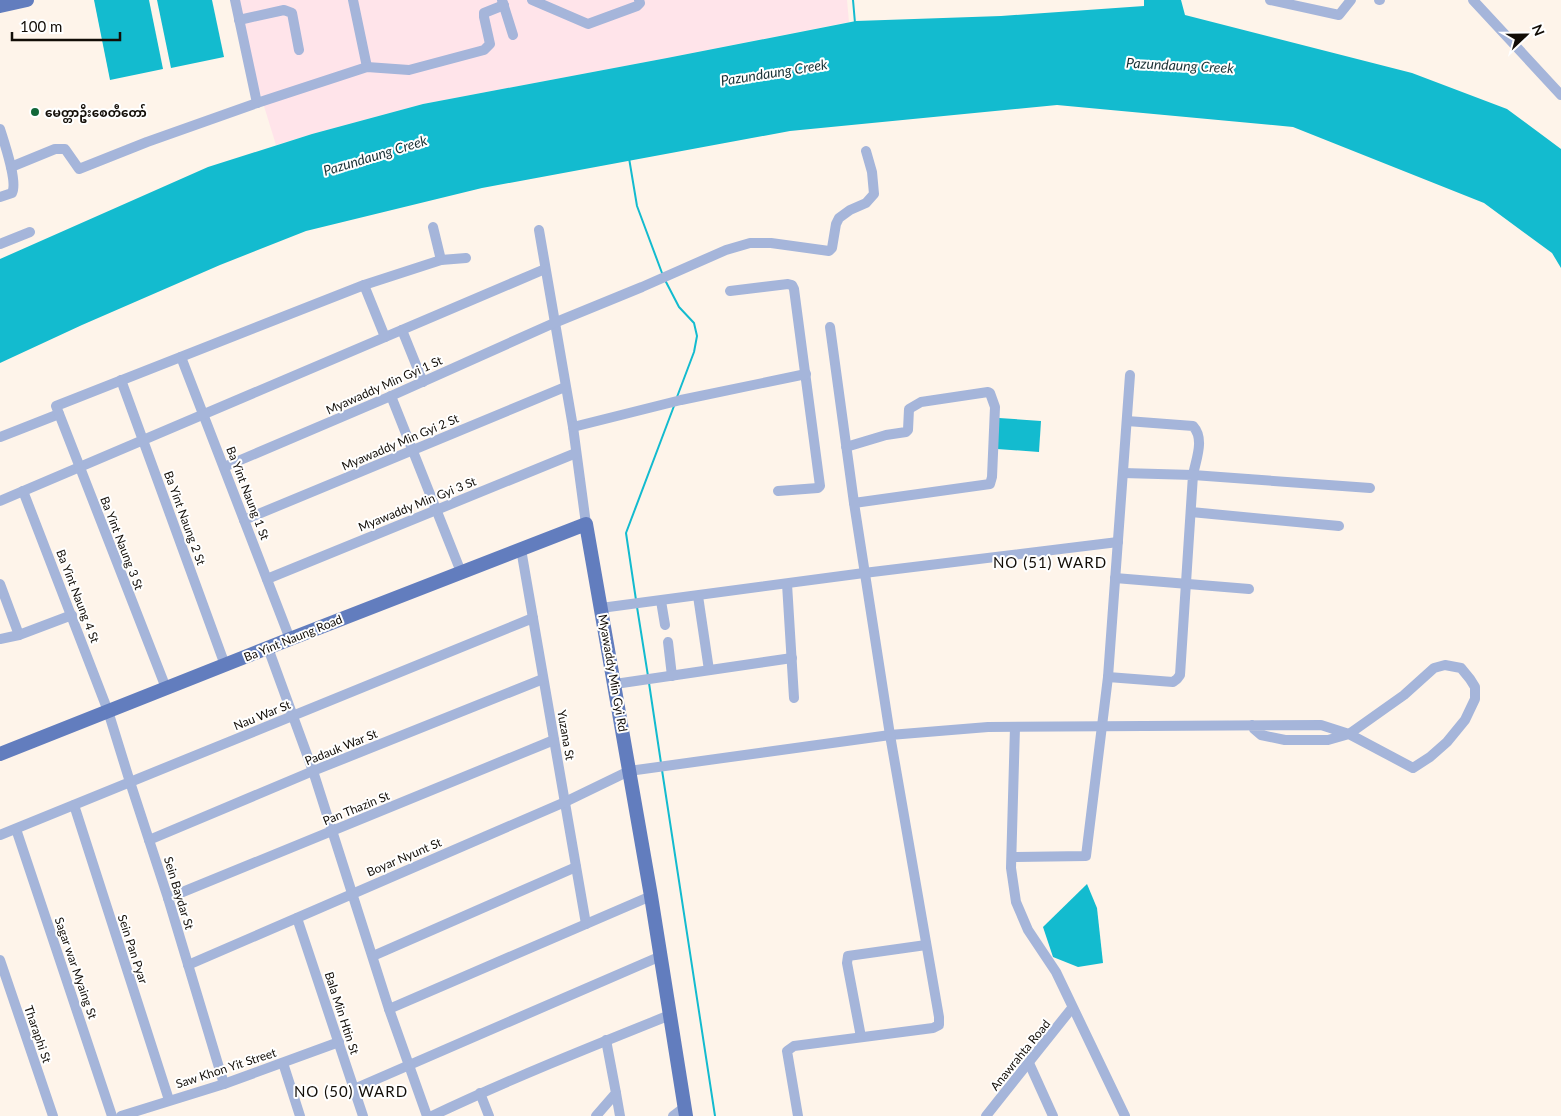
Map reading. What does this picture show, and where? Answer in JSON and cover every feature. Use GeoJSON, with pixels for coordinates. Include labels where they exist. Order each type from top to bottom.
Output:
{"type":"FeatureCollection","features":[{"type":"Feature","properties":{"kind":"main road"},"geometry":{"type":"LineString","coordinates":[[0,6],[27,0]]}},
{"type":"Feature","properties":{"kind":"main road","name":"Ba Yint Naung Road"},"geometry":{"type":"LineString","coordinates":[[0,754],[586,524]]}},
{"type":"Feature","properties":{"kind":"main road","name":"Myawaddy Min Gyi Rd"},"geometry":{"type":"LineString","coordinates":[[586,524],[630,771],[686,1111]]}},
{"type":"Feature","properties":{"kind":"street"},"geometry":{"type":"LineString","coordinates":[[235,0],[257,103]]}},
{"type":"Feature","properties":{"kind":"street"},"geometry":{"type":"LineString","coordinates":[[353,0],[367,67]]}},
{"type":"Feature","properties":{"kind":"street"},"geometry":{"type":"LineString","coordinates":[[532,0],[588,24],[637,6],[640,3],[639,0]]}},
{"type":"Feature","properties":{"kind":"street"},"geometry":{"type":"LineString","coordinates":[[1270,0],[1339,14],[1351,0]]}},
{"type":"Feature","properties":{"kind":"street"},"geometry":{"type":"LineString","coordinates":[[1473,0],[1560,93]]}},
{"type":"Feature","properties":{"kind":"street"},"geometry":{"type":"LineString","coordinates":[[10,167],[55,149],[65,149],[79,169],[147,142],[257,103],[367,67],[410,70],[486,49],[490,42],[484,13],[504,2],[513,35]]}},
{"type":"Feature","properties":{"kind":"street"},"geometry":{"type":"LineString","coordinates":[[239,20],[284,10],[289,11],[292,13],[299,50]]}},
{"type":"Feature","properties":{"kind":"street"},"geometry":{"type":"LineString","coordinates":[[0,130],[14,191],[0,197]]}},
{"type":"Feature","properties":{"kind":"street","name":"Myawaddy Min Gyi 1 St"},"geometry":{"type":"LineString","coordinates":[[224,467],[726,250],[750,243],[770,243],[829,251],[832,248],[836,224],[839,218],[850,210],[866,203],[874,194],[872,172],[866,151]]}},
{"type":"Feature","properties":{"kind":"street"},"geometry":{"type":"LineString","coordinates":[[433,227],[441,260]]}},
{"type":"Feature","properties":{"kind":"street","name":"Myawaddy Min Gyi Rd"},"geometry":{"type":"LineString","coordinates":[[539,230],[586,524]]}},
{"type":"Feature","properties":{"kind":"street"},"geometry":{"type":"LineString","coordinates":[[0,244],[30,232]]}},
{"type":"Feature","properties":{"kind":"street"},"geometry":{"type":"LineString","coordinates":[[0,438],[121,380],[364,285],[441,260],[466,258]]}},
{"type":"Feature","properties":{"kind":"street"},"geometry":{"type":"LineString","coordinates":[[0,501],[142,439],[204,415],[546,269]]}},
{"type":"Feature","properties":{"kind":"street"},"geometry":{"type":"LineString","coordinates":[[730,291],[788,284],[792,285],[794,289],[820,486],[818,488],[778,491]]}},
{"type":"Feature","properties":{"kind":"street"},"geometry":{"type":"LineString","coordinates":[[364,285],[385,338]]}},
{"type":"Feature","properties":{"kind":"street"},"geometry":{"type":"LineString","coordinates":[[798,1116],[787,1051],[794,1046],[933,1028],[939,1025],[940,1017],[926,945],[864,574],[830,327]]}},
{"type":"Feature","properties":{"kind":"street"},"geometry":{"type":"LineString","coordinates":[[402,330],[423,382]]}},
{"type":"Feature","properties":{"kind":"street","name":"Ba Yint Naung 1 St"},"geometry":{"type":"LineString","coordinates":[[181,357],[290,639]]}},
{"type":"Feature","properties":{"kind":"street"},"geometry":{"type":"LineString","coordinates":[[572,427],[680,400],[806,374]]}},
{"type":"Feature","properties":{"kind":"street"},"geometry":{"type":"LineString","coordinates":[[1012,857],[1086,856],[1108,677],[1130,375]]}},
{"type":"Feature","properties":{"kind":"street","name":"Ba Yint Naung 2 St"},"geometry":{"type":"LineString","coordinates":[[121,380],[225,665]]}},
{"type":"Feature","properties":{"kind":"street","name":"Myawaddy Min Gyi 2 St"},"geometry":{"type":"LineString","coordinates":[[244,520],[565,387]]}},
{"type":"Feature","properties":{"kind":"street"},"geometry":{"type":"LineString","coordinates":[[846,447],[886,435],[906,432],[910,425],[910,409],[921,402],[988,392],[995,407],[992,477],[990,484],[854,503]]}},
{"type":"Feature","properties":{"kind":"street"},"geometry":{"type":"LineString","coordinates":[[391,396],[461,572]]}},
{"type":"Feature","properties":{"kind":"street","name":"Ba Yint Naung 3 St"},"geometry":{"type":"LineString","coordinates":[[57,410],[166,688]]}},
{"type":"Feature","properties":{"kind":"street"},"geometry":{"type":"LineString","coordinates":[[1108,677],[1173,682],[1180,675],[1193,475],[1200,442],[1199,434],[1193,426],[1127,421]]}},
{"type":"Feature","properties":{"kind":"street","name":"Myawaddy Min Gyi 3 St"},"geometry":{"type":"LineString","coordinates":[[267,579],[576,453]]}},
{"type":"Feature","properties":{"kind":"street"},"geometry":{"type":"LineString","coordinates":[[1123,473],[1193,475],[1370,488]]}},
{"type":"Feature","properties":{"kind":"street","name":"Ba Yint Naung 4 St"},"geometry":{"type":"LineString","coordinates":[[23,491],[108,711]]}},
{"type":"Feature","properties":{"kind":"street"},"geometry":{"type":"LineString","coordinates":[[1191,512],[1339,526]]}},
{"type":"Feature","properties":{"kind":"street"},"geometry":{"type":"LineString","coordinates":[[601,608],[1118,542]]}},
{"type":"Feature","properties":{"kind":"street","name":"Yuzana St"},"geometry":{"type":"LineString","coordinates":[[516,551],[533,618],[586,924]]}},
{"type":"Feature","properties":{"kind":"street"},"geometry":{"type":"LineString","coordinates":[[1115,578],[1249,589]]}},
{"type":"Feature","properties":{"kind":"street"},"geometry":{"type":"LineString","coordinates":[[0,584],[18,635]]}},
{"type":"Feature","properties":{"kind":"street"},"geometry":{"type":"LineString","coordinates":[[788,584],[794,698]]}},
{"type":"Feature","properties":{"kind":"street"},"geometry":{"type":"LineString","coordinates":[[698,596],[709,670]]}},
{"type":"Feature","properties":{"kind":"street"},"geometry":{"type":"LineString","coordinates":[[661,600],[665,625]]}},
{"type":"Feature","properties":{"kind":"street"},"geometry":{"type":"LineString","coordinates":[[0,639],[18,635],[72,615]]}},
{"type":"Feature","properties":{"kind":"street","name":"Nau War St"},"geometry":{"type":"LineString","coordinates":[[0,835],[533,618]]}},
{"type":"Feature","properties":{"kind":"street"},"geometry":{"type":"LineString","coordinates":[[668,642],[672,676]]}},
{"type":"Feature","properties":{"kind":"street"},"geometry":{"type":"LineString","coordinates":[[268,648],[313,771],[389,1009],[427,1116]]}},
{"type":"Feature","properties":{"kind":"street"},"geometry":{"type":"LineString","coordinates":[[615,684],[792,658]]}},
{"type":"Feature","properties":{"kind":"street","name":"Boyar Nyunt St"},"geometry":{"type":"LineString","coordinates":[[188,965],[565,802],[630,771],[890,735],[988,727],[1252,725],[1322,725],[1349,734],[1413,768],[1430,757],[1447,742],[1465,720],[1475,699],[1475,687],[1461,668],[1444,664],[1434,668],[1404,695],[1349,734]]}},
{"type":"Feature","properties":{"kind":"street","name":"Padauk War St"},"geometry":{"type":"LineString","coordinates":[[149,840],[313,771],[543,679]]}},
{"type":"Feature","properties":{"kind":"street","name":"Sein Baydar St"},"geometry":{"type":"LineString","coordinates":[[108,711],[168,898],[224,1084]]}},
{"type":"Feature","properties":{"kind":"street"},"geometry":{"type":"LineString","coordinates":[[1252,725],[1254,730],[1261,735],[1285,740],[1328,740],[1349,734]]}},
{"type":"Feature","properties":{"kind":"street"},"geometry":{"type":"LineString","coordinates":[[1015,727],[1011,868],[1016,902],[1028,930],[1056,972],[1126,1116]]}},
{"type":"Feature","properties":{"kind":"street","name":"Pan Thazin St"},"geometry":{"type":"LineString","coordinates":[[168,898],[554,740]]}},
{"type":"Feature","properties":{"kind":"street","name":"Sein Pan Pyar"},"geometry":{"type":"LineString","coordinates":[[74,805],[168,1100]]}},
{"type":"Feature","properties":{"kind":"street","name":"Sagar war Myaing St"},"geometry":{"type":"LineString","coordinates":[[16,829],[112,1116]]}},
{"type":"Feature","properties":{"kind":"street"},"geometry":{"type":"LineString","coordinates":[[373,956],[576,867]]}},
{"type":"Feature","properties":{"kind":"street"},"geometry":{"type":"LineString","coordinates":[[389,1009],[651,896]]}},
{"type":"Feature","properties":{"kind":"street","name":"Bala Min Htin St"},"geometry":{"type":"LineString","coordinates":[[297,918],[363,1116]]}},
{"type":"Feature","properties":{"kind":"street"},"geometry":{"type":"LineString","coordinates":[[861,1037],[847,963],[848,956],[926,945]]}},
{"type":"Feature","properties":{"kind":"street"},"geometry":{"type":"LineString","coordinates":[[354,1089],[661,956]]}},
{"type":"Feature","properties":{"kind":"street","name":"Tharaphi St"},"geometry":{"type":"LineString","coordinates":[[0,960],[53,1116]]}},
{"type":"Feature","properties":{"kind":"street","name":"Anawrahta Road"},"geometry":{"type":"LineString","coordinates":[[986,1116],[1072,1008]]}},
{"type":"Feature","properties":{"kind":"street"},"geometry":{"type":"LineString","coordinates":[[432,1116],[480,1093],[670,1015]]}},
{"type":"Feature","properties":{"kind":"street"},"geometry":{"type":"LineString","coordinates":[[606,1040],[620,1116]]}},
{"type":"Feature","properties":{"kind":"street","name":"Saw Khon Yit Street"},"geometry":{"type":"LineString","coordinates":[[121,1116],[224,1084],[338,1042]]}},
{"type":"Feature","properties":{"kind":"street"},"geometry":{"type":"LineString","coordinates":[[283,1063],[300,1116]]}},
{"type":"Feature","properties":{"kind":"street"},"geometry":{"type":"LineString","coordinates":[[1029,1064],[1052,1116]]}},
{"type":"Feature","properties":{"kind":"street"},"geometry":{"type":"LineString","coordinates":[[480,1093],[489,1116]]}},
{"type":"Feature","properties":{"kind":"street"},"geometry":{"type":"LineString","coordinates":[[596,1116],[616,1093]]}},
{"type":"Feature","properties":{"kind":"street"},"geometry":{"type":"LineString","coordinates":[[673,1116],[686,1111]]}},
{"type":"Feature","properties":{"kind":"shaded area"},"geometry":{"type":"Polygon","coordinates":[[[238,0],[847,0],[849,22],[423,104],[276,145],[247,51],[238,0]]]}},
{"type":"Feature","properties":{"kind":"water"},"geometry":{"type":"Polygon","coordinates":[[[94,0],[149,0],[163,69],[110,80],[94,0]]]}},
{"type":"Feature","properties":{"kind":"water"},"geometry":{"type":"Polygon","coordinates":[[[157,0],[212,0],[224,57],[171,68],[157,0]]]}},
{"type":"Feature","properties":{"kind":"water","name":"Pazundaung Creek"},"geometry":{"type":"Polygon","coordinates":[[[1144,0],[1181,0],[1185,15],[1412,73],[1507,109],[1561,149],[1561,268],[1552,253],[1484,203],[1293,127],[1057,105],[790,131],[482,188],[306,231],[220,265],[0,363],[0,259],[208,167],[312,134],[423,104],[856,21],[1001,16],[1144,6],[1144,0]]]}},
{"type":"Feature","properties":{"kind":"water"},"geometry":{"type":"Polygon","coordinates":[[[999,418],[1041,421],[1039,452],[997,449],[999,418]]]}},
{"type":"Feature","properties":{"kind":"water"},"geometry":{"type":"Polygon","coordinates":[[[1087,884],[1097,908],[1103,963],[1078,967],[1053,957],[1043,927],[1087,884]]]}},
{"type":"Feature","properties":{"kind":"waterway"},"geometry":{"type":"LineString","coordinates":[[853,0],[855,23]]}},
{"type":"Feature","properties":{"kind":"waterway"},"geometry":{"type":"LineString","coordinates":[[629,158],[637,206],[662,273]]}},
{"type":"Feature","properties":{"kind":"waterway"},"geometry":{"type":"LineString","coordinates":[[665,280],[679,307],[694,323],[697,336],[694,352],[677,397]]}},
{"type":"Feature","properties":{"kind":"waterway"},"geometry":{"type":"LineString","coordinates":[[636,600],[626,533],[674,406]]}},
{"type":"Feature","properties":{"kind":"waterway"},"geometry":{"type":"LineString","coordinates":[[637,607],[648,676]]}},
{"type":"Feature","properties":{"kind":"waterway"},"geometry":{"type":"LineString","coordinates":[[649,683],[661,763]]}},
{"type":"Feature","properties":{"kind":"waterway"},"geometry":{"type":"LineString","coordinates":[[662,770],[715,1116]]}},
{"type":"Feature","properties":{"kind":"place","name":"မေတ္တာဦးစေတီတော်"},"geometry":{"type":"Point","coordinates":[35,112]}},
{"type":"Feature","properties":{"kind":"district","name":"NO (51) WARD"},"geometry":{"type":"Point","coordinates":[1050,562]}},
{"type":"Feature","properties":{"kind":"district","name":"NO (50) WARD"},"geometry":{"type":"Point","coordinates":[351,1091]}}]}
